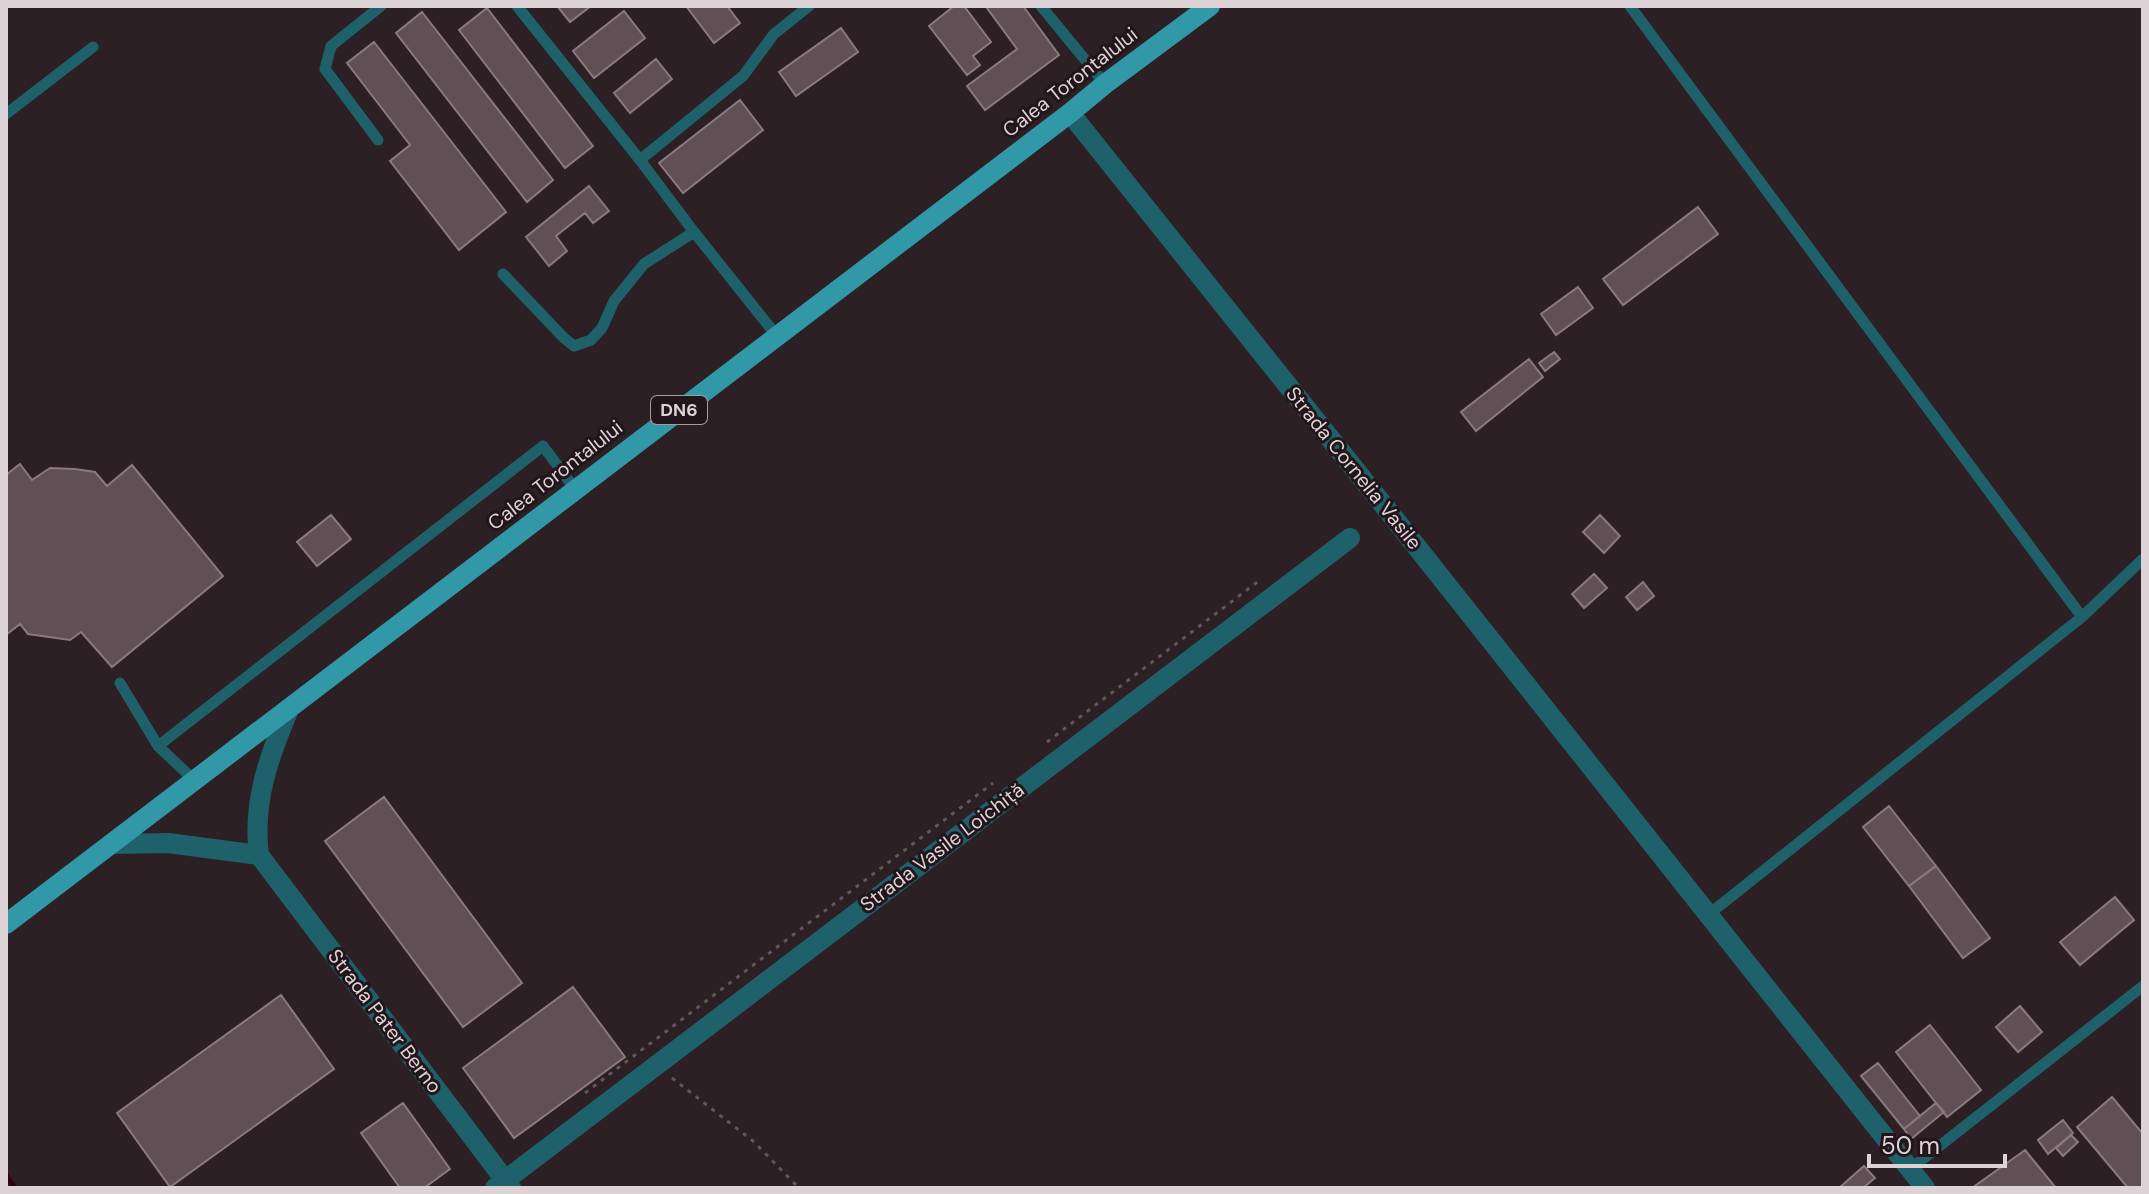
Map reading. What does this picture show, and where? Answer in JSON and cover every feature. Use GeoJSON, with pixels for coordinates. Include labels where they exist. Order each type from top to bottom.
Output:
{"type":"FeatureCollection","features":[{"type":"Feature","properties":{"kind":"main road","name":"Calea Torontalului"},"geometry":{"type":"LineString","coordinates":[[6,924],[1210,6]]}},
{"type":"Feature","properties":{"kind":"street","name":"Strada Cornelia Vasile"},"geometry":{"type":"LineString","coordinates":[[1070,113],[1925,1188]]}},
{"type":"Feature","properties":{"kind":"street","name":"Strada Vasile Loichiță"},"geometry":{"type":"LineString","coordinates":[[504,1185],[1350,538]]}},
{"type":"Feature","properties":{"kind":"street"},"geometry":{"type":"LineString","coordinates":[[111,844],[168,843],[259,855],[256,832],[260,795],[271,751],[289,709]]}},
{"type":"Feature","properties":{"kind":"street","name":"Strada Pater Berno"},"geometry":{"type":"LineString","coordinates":[[259,855],[504,1185]]}},
{"type":"Feature","properties":{"kind":"lane"},"geometry":{"type":"LineString","coordinates":[[378,140],[325,69],[331,46],[381,6]]}},
{"type":"Feature","properties":{"kind":"lane"},"geometry":{"type":"LineString","coordinates":[[517,6],[776,335]]}},
{"type":"Feature","properties":{"kind":"lane"},"geometry":{"type":"LineString","coordinates":[[640,160],[743,76],[774,34],[809,6]]}},
{"type":"Feature","properties":{"kind":"lane"},"geometry":{"type":"LineString","coordinates":[[1041,6],[1105,84]]}},
{"type":"Feature","properties":{"kind":"lane"},"geometry":{"type":"LineString","coordinates":[[1630,6],[2082,617]]}},
{"type":"Feature","properties":{"kind":"lane"},"geometry":{"type":"LineString","coordinates":[[6,114],[93,47]]}},
{"type":"Feature","properties":{"kind":"lane"},"geometry":{"type":"LineString","coordinates":[[503,274],[574,346],[591,340],[602,328],[614,301],[644,264],[694,232]]}},
{"type":"Feature","properties":{"kind":"lane"},"geometry":{"type":"LineString","coordinates":[[158,746],[543,446],[575,489]]}},
{"type":"Feature","properties":{"kind":"lane"},"geometry":{"type":"LineString","coordinates":[[1708,915],[2082,617],[2143,559]]}},
{"type":"Feature","properties":{"kind":"lane"},"geometry":{"type":"LineString","coordinates":[[120,683],[158,746],[194,780]]}},
{"type":"Feature","properties":{"kind":"lane"},"geometry":{"type":"LineString","coordinates":[[1909,1170],[2143,986]]}},
{"type":"Feature","properties":{"kind":"path"},"geometry":{"type":"LineString","coordinates":[[660,1063],[671,1077],[753,1141],[799,1188]]}},
{"type":"Feature","properties":{"kind":"building"},"geometry":{"type":"Polygon","coordinates":[[[557,6],[591,6],[570,22],[557,6]]]}},
{"type":"Feature","properties":{"kind":"building"},"geometry":{"type":"Polygon","coordinates":[[[686,6],[727,6],[740,23],[714,43],[686,6]]]}},
{"type":"Feature","properties":{"kind":"building"},"geometry":{"type":"Polygon","coordinates":[[[954,6],[964,6],[991,42],[973,56],[980,65],[967,75],[929,26],[954,6]]]}},
{"type":"Feature","properties":{"kind":"building"},"geometry":{"type":"Polygon","coordinates":[[[1023,6],[1059,55],[985,110],[967,86],[1017,49],[987,8],[1023,6]]]}},
{"type":"Feature","properties":{"kind":"building"},"geometry":{"type":"Polygon","coordinates":[[[487,8],[593,146],[565,168],[459,30],[487,8]]]}},
{"type":"Feature","properties":{"kind":"building"},"geometry":{"type":"Polygon","coordinates":[[[624,11],[645,38],[594,78],[573,51],[624,11]]]}},
{"type":"Feature","properties":{"kind":"building"},"geometry":{"type":"Polygon","coordinates":[[[422,12],[553,180],[527,202],[396,33],[422,12]]]}},
{"type":"Feature","properties":{"kind":"building"},"geometry":{"type":"Polygon","coordinates":[[[841,28],[858,52],[796,96],[779,72],[841,28]]]}},
{"type":"Feature","properties":{"kind":"building"},"geometry":{"type":"Polygon","coordinates":[[[374,42],[506,212],[459,250],[390,161],[410,145],[347,63],[374,42]]]}},
{"type":"Feature","properties":{"kind":"building"},"geometry":{"type":"Polygon","coordinates":[[[656,59],[672,79],[630,113],[614,93],[656,59]]]}},
{"type":"Feature","properties":{"kind":"building"},"geometry":{"type":"Polygon","coordinates":[[[740,100],[763,130],[683,193],[659,163],[740,100]]]}},
{"type":"Feature","properties":{"kind":"building"},"geometry":{"type":"Polygon","coordinates":[[[589,186],[609,211],[593,223],[585,213],[556,236],[567,251],[549,266],[526,237],[589,186]]]}},
{"type":"Feature","properties":{"kind":"building"},"geometry":{"type":"Polygon","coordinates":[[[1698,207],[1718,234],[1623,305],[1603,279],[1698,207]]]}},
{"type":"Feature","properties":{"kind":"building"},"geometry":{"type":"Polygon","coordinates":[[[1578,287],[1593,308],[1556,335],[1541,314],[1578,287]]]}},
{"type":"Feature","properties":{"kind":"building"},"geometry":{"type":"Polygon","coordinates":[[[1554,352],[1560,359],[1545,371],[1539,363],[1554,352]]]}},
{"type":"Feature","properties":{"kind":"building"},"geometry":{"type":"Polygon","coordinates":[[[1529,359],[1543,377],[1476,431],[1461,412],[1529,359]]]}},
{"type":"Feature","properties":{"kind":"building"},"geometry":{"type":"Polygon","coordinates":[[[20,464],[32,480],[50,468],[75,469],[95,472],[107,486],[132,465],[223,576],[112,667],[81,632],[70,640],[28,634],[20,624],[6,635],[6,475],[20,464]]]}},
{"type":"Feature","properties":{"kind":"building"},"geometry":{"type":"Polygon","coordinates":[[[331,515],[351,539],[317,566],[297,542],[331,515]]]}},
{"type":"Feature","properties":{"kind":"building"},"geometry":{"type":"Polygon","coordinates":[[[1600,515],[1620,536],[1604,553],[1583,532],[1600,515]]]}},
{"type":"Feature","properties":{"kind":"building"},"geometry":{"type":"Polygon","coordinates":[[[1594,574],[1607,588],[1584,608],[1572,594],[1594,574]]]}},
{"type":"Feature","properties":{"kind":"building"},"geometry":{"type":"Polygon","coordinates":[[[1643,582],[1654,596],[1637,610],[1626,597],[1643,582]]]}},
{"type":"Feature","properties":{"kind":"building"},"geometry":{"type":"Polygon","coordinates":[[[384,797],[522,983],[463,1027],[325,841],[384,797]]]}},
{"type":"Feature","properties":{"kind":"building"},"geometry":{"type":"Polygon","coordinates":[[[1889,806],[1936,866],[1909,886],[1863,827],[1889,806]]]}},
{"type":"Feature","properties":{"kind":"building"},"geometry":{"type":"Polygon","coordinates":[[[1936,866],[1990,938],[1963,958],[1909,886],[1936,866]]]}},
{"type":"Feature","properties":{"kind":"building"},"geometry":{"type":"Polygon","coordinates":[[[2115,897],[2134,920],[2080,965],[2060,942],[2115,897]]]}},
{"type":"Feature","properties":{"kind":"building"},"geometry":{"type":"Polygon","coordinates":[[[573,987],[625,1057],[514,1138],[463,1068],[573,987]]]}},
{"type":"Feature","properties":{"kind":"building"},"geometry":{"type":"Polygon","coordinates":[[[281,995],[334,1069],[170,1187],[117,1113],[281,995]]]}},
{"type":"Feature","properties":{"kind":"building"},"geometry":{"type":"Polygon","coordinates":[[[2020,1006],[2042,1032],[2018,1052],[1996,1027],[2020,1006]]]}},
{"type":"Feature","properties":{"kind":"building"},"geometry":{"type":"Polygon","coordinates":[[[1930,1025],[1981,1090],[1947,1117],[1896,1052],[1930,1025]]]}},
{"type":"Feature","properties":{"kind":"building"},"geometry":{"type":"Polygon","coordinates":[[[1878,1063],[1920,1116],[1904,1129],[1861,1076],[1878,1063]]]}},
{"type":"Feature","properties":{"kind":"building"},"geometry":{"type":"Polygon","coordinates":[[[2112,1097],[2143,1134],[2143,1188],[2128,1188],[2077,1127],[2112,1097]]]}},
{"type":"Feature","properties":{"kind":"building"},"geometry":{"type":"Polygon","coordinates":[[[403,1103],[450,1169],[424,1188],[400,1188],[361,1133],[403,1103]]]}},
{"type":"Feature","properties":{"kind":"building"},"geometry":{"type":"Polygon","coordinates":[[[1936,1103],[1944,1112],[1911,1139],[1904,1129],[1936,1103]]]}},
{"type":"Feature","properties":{"kind":"building"},"geometry":{"type":"Polygon","coordinates":[[[2063,1120],[2073,1133],[2048,1154],[2038,1140],[2063,1120]]]}},
{"type":"Feature","properties":{"kind":"building"},"geometry":{"type":"Polygon","coordinates":[[[2071,1135],[2078,1142],[2063,1156],[2056,1148],[2071,1135]]]}},
{"type":"Feature","properties":{"kind":"building"},"geometry":{"type":"Polygon","coordinates":[[[2025,1150],[2056,1188],[1972,1188],[2025,1150]]]}},
{"type":"Feature","properties":{"kind":"building"},"geometry":{"type":"Polygon","coordinates":[[[1864,1166],[1875,1178],[1863,1188],[1839,1188],[1864,1166]]]}},
{"type":"Feature","properties":{"kind":"waterway"},"geometry":{"type":"LineString","coordinates":[[6,1175],[15,1188]]}}]}
